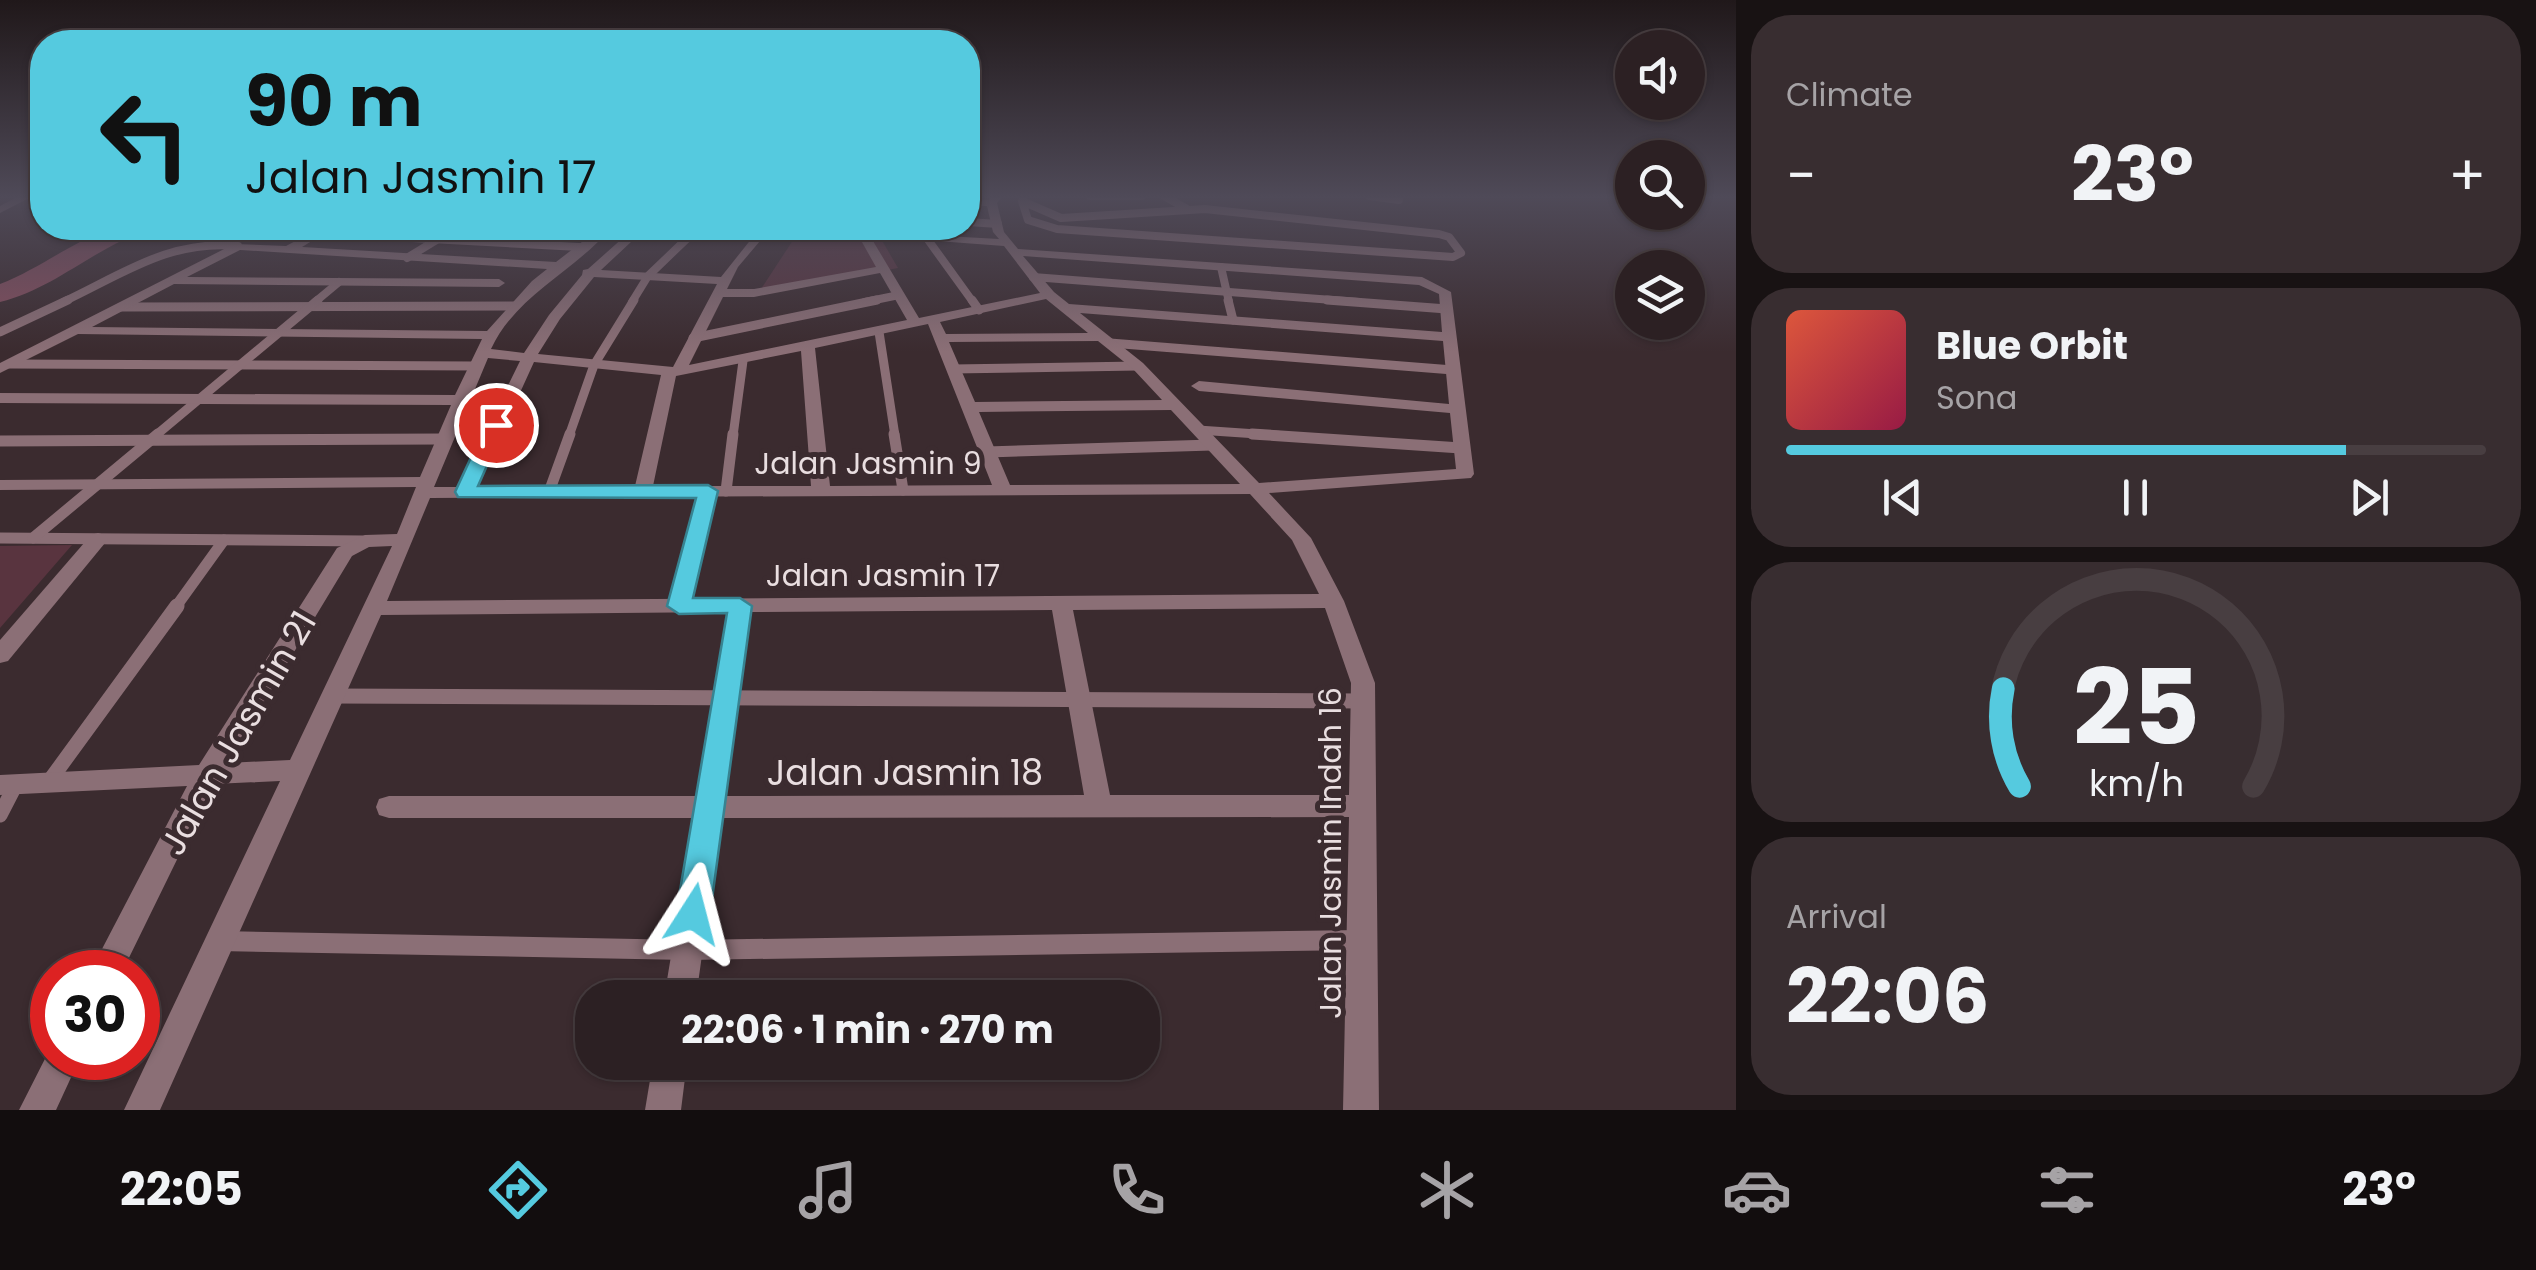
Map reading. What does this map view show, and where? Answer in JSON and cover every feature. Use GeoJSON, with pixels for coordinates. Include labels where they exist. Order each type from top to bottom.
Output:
{"type":"FeatureCollection","features":[{"type":"Feature","properties":{"kind":"street"},"geometry":{"type":"LineString","coordinates":[[5,367],[235,248]]}},
{"type":"Feature","properties":{"kind":"street"},"geometry":{"type":"LineString","coordinates":[[255,248],[556,266]]}},
{"type":"Feature","properties":{"kind":"street"},"geometry":{"type":"LineString","coordinates":[[285,251],[291,248]]}},
{"type":"Feature","properties":{"kind":"street"},"geometry":{"type":"LineString","coordinates":[[142,1110],[405,539],[444,438],[491,334],[515,306],[578,248]]}},
{"type":"Feature","properties":{"kind":"street"},"geometry":{"type":"LineString","coordinates":[[465,492],[526,358],[587,273],[617,248]]}},
{"type":"Feature","properties":{"kind":"street"},"geometry":{"type":"LineString","coordinates":[[642,492],[673,372],[721,287],[751,248]]}},
{"type":"Feature","properties":{"kind":"street"},"geometry":{"type":"LineString","coordinates":[[871,248],[916,324]]}},
{"type":"Feature","properties":{"kind":"street","name":"Jalan Jasmin Indah 16"},"geometry":{"type":"LineString","coordinates":[[1018,248],[1049,293],[1138,366],[1302,538],[1333,601],[1363,683],[1361,1110]]}},
{"type":"Feature","properties":{"kind":"street"},"geometry":{"type":"LineString","coordinates":[[1119,248],[1220,268],[1422,280],[1445,292],[1462,448]]}},
{"type":"Feature","properties":{"kind":"street"},"geometry":{"type":"LineString","coordinates":[[587,273],[648,276],[754,293],[884,269]]}},
{"type":"Feature","properties":{"kind":"street"},"geometry":{"type":"LineString","coordinates":[[172,281],[499,283]]}},
{"type":"Feature","properties":{"kind":"street"},"geometry":{"type":"LineString","coordinates":[[480,359],[526,358],[673,372],[710,368],[1049,293],[1233,320],[1450,337]]}},
{"type":"Feature","properties":{"kind":"street"},"geometry":{"type":"LineString","coordinates":[[933,320],[1003,490]]}},
{"type":"Feature","properties":{"kind":"street"},"geometry":{"type":"LineString","coordinates":[[74,331],[491,334]]}},
{"type":"Feature","properties":{"kind":"street"},"geometry":{"type":"LineString","coordinates":[[940,338],[1106,340]]}},
{"type":"Feature","properties":{"kind":"street"},"geometry":{"type":"LineString","coordinates":[[808,347],[821,491]]}},
{"type":"Feature","properties":{"kind":"street"},"geometry":{"type":"LineString","coordinates":[[1199,386],[1457,409]]}},
{"type":"Feature","properties":{"kind":"street"},"geometry":{"type":"LineString","coordinates":[[0,398],[461,400]]}},
{"type":"Feature","properties":{"kind":"street"},"geometry":{"type":"LineString","coordinates":[[969,407],[1174,405]]}},
{"type":"Feature","properties":{"kind":"street","name":"Jalan Jasmin 9"},"geometry":{"type":"LineString","coordinates":[[0,486],[425,488],[465,492],[1254,489],[1465,474],[1462,448]]}},
{"type":"Feature","properties":{"kind":"street"},"geometry":{"type":"LineString","coordinates":[[0,655],[98,539]]}},
{"type":"Feature","properties":{"kind":"street"},"geometry":{"type":"LineString","coordinates":[[366,542],[405,539]]}},
{"type":"Feature","properties":{"kind":"street","name":"Jalan Jasmin 21"},"geometry":{"type":"LineString","coordinates":[[117,950],[206,775],[344,552],[366,542]]}},
{"type":"Feature","properties":{"kind":"street","name":"Jalan Jasmin 17"},"geometry":{"type":"LineString","coordinates":[[373,608],[1333,601]]}},
{"type":"Feature","properties":{"kind":"street"},"geometry":{"type":"LineString","coordinates":[[1061,603],[1099,806]]}},
{"type":"Feature","properties":{"kind":"street"},"geometry":{"type":"LineString","coordinates":[[683,980],[740,606]]}},
{"type":"Feature","properties":{"kind":"street"},"geometry":{"type":"LineString","coordinates":[[8,785],[299,770]]}},
{"type":"Feature","properties":{"kind":"street","name":"Jalan Jasmin 18"},"geometry":{"type":"LineString","coordinates":[[389,808],[1362,806]]}},
{"type":"Feature","properties":{"kind":"street"},"geometry":{"type":"LineString","coordinates":[[37,1110],[52,1080]]}},
{"type":"Feature","properties":{"kind":"street"},"geometry":{"type":"LineString","coordinates":[[663,1110],[667,1080]]}},
{"type":"Feature","properties":{"kind":"lane"},"geometry":{"type":"LineString","coordinates":[[0,332],[178,248]]}},
{"type":"Feature","properties":{"kind":"lane"},"geometry":{"type":"LineString","coordinates":[[407,258],[423,248]]}},
{"type":"Feature","properties":{"kind":"lane"},"geometry":{"type":"LineString","coordinates":[[549,492],[594,365],[648,276],[677,248]]}},
{"type":"Feature","properties":{"kind":"lane"},"geometry":{"type":"LineString","coordinates":[[934,248],[979,310]]}},
{"type":"Feature","properties":{"kind":"lane"},"geometry":{"type":"LineString","coordinates":[[1334,248],[1454,256],[1460,252],[1457,248]]}},
{"type":"Feature","properties":{"kind":"lane"},"geometry":{"type":"LineString","coordinates":[[1220,268],[1233,320]]}},
{"type":"Feature","properties":{"kind":"lane"},"geometry":{"type":"LineString","coordinates":[[33,538],[340,282]]}},
{"type":"Feature","properties":{"kind":"lane"},"geometry":{"type":"LineString","coordinates":[[1049,293],[1226,292],[1447,309]]}},
{"type":"Feature","properties":{"kind":"lane"},"geometry":{"type":"LineString","coordinates":[[694,338],[899,295]]}},
{"type":"Feature","properties":{"kind":"lane"},"geometry":{"type":"LineString","coordinates":[[122,306],[515,306]]}},
{"type":"Feature","properties":{"kind":"lane"},"geometry":{"type":"LineString","coordinates":[[879,332],[903,490]]}},
{"type":"Feature","properties":{"kind":"lane"},"geometry":{"type":"LineString","coordinates":[[1106,340],[1454,370]]}},
{"type":"Feature","properties":{"kind":"lane"},"geometry":{"type":"LineString","coordinates":[[5,367],[480,359]]}},
{"type":"Feature","properties":{"kind":"lane"},"geometry":{"type":"LineString","coordinates":[[679,606],[717,491],[743,362]]}},
{"type":"Feature","properties":{"kind":"lane"},"geometry":{"type":"LineString","coordinates":[[953,369],[1138,366]]}},
{"type":"Feature","properties":{"kind":"lane"},"geometry":{"type":"LineString","coordinates":[[987,452],[1205,437],[1462,448]]}},
{"type":"Feature","properties":{"kind":"lane"},"geometry":{"type":"LineString","coordinates":[[0,441],[444,438]]}},
{"type":"Feature","properties":{"kind":"lane"},"geometry":{"type":"LineString","coordinates":[[0,538],[366,542]]}},
{"type":"Feature","properties":{"kind":"lane"},"geometry":{"type":"LineString","coordinates":[[48,783],[224,540]]}},
{"type":"Feature","properties":{"kind":"lane"},"geometry":{"type":"LineString","coordinates":[[332,696],[1363,701]]}},
{"type":"Feature","properties":{"kind":"lane"},"geometry":{"type":"LineString","coordinates":[[0,815],[8,785]]}},
{"type":"Feature","properties":{"kind":"lane"},"geometry":{"type":"LineString","coordinates":[[219,942],[687,950],[1361,940]]}},
{"type":"Feature","properties":{"kind":"shaded area"},"geometry":{"type":"Polygon","coordinates":[[[788,248],[886,248],[898,268],[757,295],[788,248]]]}},
{"type":"Feature","properties":{"kind":"shaded area"},"geometry":{"type":"Polygon","coordinates":[[[72,545],[0,628],[0,546],[72,545]]]}},
{"type":"Feature","properties":{"kind":"waterway"},"geometry":{"type":"LineString","coordinates":[[0,294],[44,276],[86,248]]}},
{"type":"Feature","properties":{"kind":"route"},"geometry":{"type":"LineString","coordinates":[[496,425],[465,492],[708,491],[679,606],[740,606],[693,914]]}}]}
